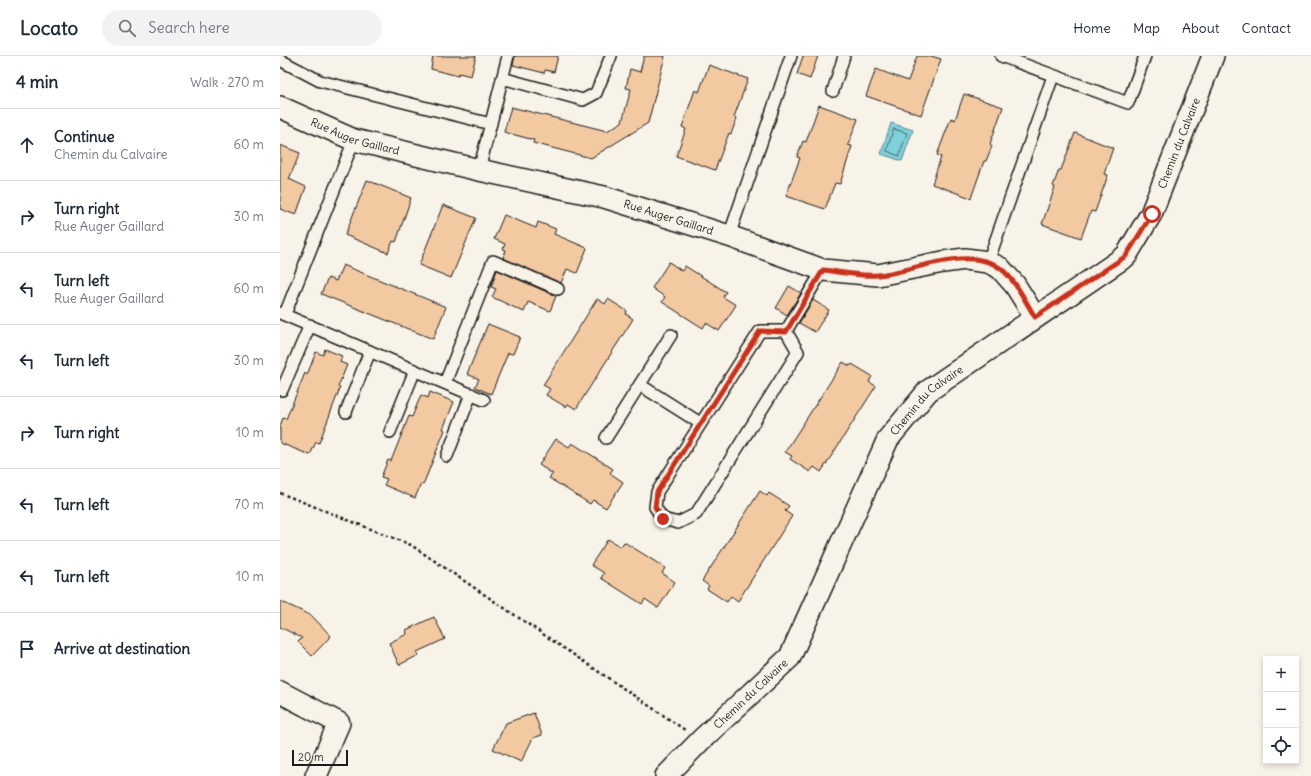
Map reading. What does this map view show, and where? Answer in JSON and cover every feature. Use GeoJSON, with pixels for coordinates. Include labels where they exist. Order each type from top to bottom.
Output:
{"type":"FeatureCollection","features":[{"type":"Feature","properties":{"kind":"street","name":"Chemin du Calvaire"},"geometry":{"type":"LineString","coordinates":[[666,776],[701,740],[790,657],[888,439],[928,391],[1126,256],[1152,214],[1213,56]]}},
{"type":"Feature","properties":{"kind":"street","name":"Rue Auger Gaillard"},"geometry":{"type":"LineString","coordinates":[[280,107],[354,140],[479,170],[604,197],[729,236],[823,270],[878,275],[965,259],[988,262],[1000,268],[1015,285],[1035,317]]}},
{"type":"Feature","properties":{"kind":"street"},"geometry":{"type":"LineString","coordinates":[[280,692],[339,723],[316,776]]}},
{"type":"Feature","properties":{"kind":"lane"},"geometry":{"type":"LineString","coordinates":[[479,170],[508,56]]}},
{"type":"Feature","properties":{"kind":"lane"},"geometry":{"type":"LineString","coordinates":[[502,78],[583,100],[596,93],[611,56]]}},
{"type":"Feature","properties":{"kind":"lane"},"geometry":{"type":"LineString","coordinates":[[729,236],[791,56]]}},
{"type":"Feature","properties":{"kind":"lane"},"geometry":{"type":"LineString","coordinates":[[833,91],[844,56]]}},
{"type":"Feature","properties":{"kind":"lane"},"geometry":{"type":"LineString","coordinates":[[1001,56],[1128,103],[1145,56]]}},
{"type":"Feature","properties":{"kind":"lane"},"geometry":{"type":"LineString","coordinates":[[280,60],[320,81],[491,124]]}},
{"type":"Feature","properties":{"kind":"lane"},"geometry":{"type":"LineString","coordinates":[[988,262],[1053,76]]}},
{"type":"Feature","properties":{"kind":"lane"},"geometry":{"type":"LineString","coordinates":[[354,140],[282,313],[484,400]]}},
{"type":"Feature","properties":{"kind":"lane"},"geometry":{"type":"LineString","coordinates":[[445,383],[493,261],[558,289]]}},
{"type":"Feature","properties":{"kind":"lane"},"geometry":{"type":"LineString","coordinates":[[786,332],[823,270]]}},
{"type":"Feature","properties":{"kind":"lane"},"geometry":{"type":"LineString","coordinates":[[282,390],[310,325]]}},
{"type":"Feature","properties":{"kind":"lane"},"geometry":{"type":"LineString","coordinates":[[760,331],[786,332],[798,352],[696,514],[678,523],[663,519],[655,507],[657,492],[760,331]]}},
{"type":"Feature","properties":{"kind":"lane"},"geometry":{"type":"LineString","coordinates":[[606,438],[671,335]]}},
{"type":"Feature","properties":{"kind":"lane"},"geometry":{"type":"LineString","coordinates":[[346,412],[370,351]]}},
{"type":"Feature","properties":{"kind":"lane"},"geometry":{"type":"LineString","coordinates":[[390,432],[415,370]]}},
{"type":"Feature","properties":{"kind":"lane"},"geometry":{"type":"LineString","coordinates":[[640,385],[700,423]]}},
{"type":"Feature","properties":{"kind":"lane"},"geometry":{"type":"LineString","coordinates":[[447,456],[471,394]]}},
{"type":"Feature","properties":{"kind":"path"},"geometry":{"type":"LineString","coordinates":[[280,493],[411,545],[701,740]]}},
{"type":"Feature","properties":{"kind":"water"},"geometry":{"type":"Polygon","coordinates":[[[891,123],[913,130],[902,161],[881,154],[891,123]]]}},
{"type":"Feature","properties":{"kind":"building"},"geometry":{"type":"Polygon","coordinates":[[[433,56],[476,56],[471,76],[459,73],[458,76],[431,69],[433,56]]]}},
{"type":"Feature","properties":{"kind":"building"},"geometry":{"type":"Polygon","coordinates":[[[515,56],[558,56],[554,72],[545,70],[544,73],[513,65],[515,56]]]}},
{"type":"Feature","properties":{"kind":"building"},"geometry":{"type":"Polygon","coordinates":[[[644,56],[665,56],[648,123],[591,158],[533,143],[534,140],[504,132],[511,107],[607,131],[622,122],[631,89],[626,88],[630,69],[640,72],[644,56]]]}},
{"type":"Feature","properties":{"kind":"building"},"geometry":{"type":"Polygon","coordinates":[[[803,56],[818,56],[810,79],[797,74],[803,56]]]}},
{"type":"Feature","properties":{"kind":"building"},"geometry":{"type":"Polygon","coordinates":[[[917,56],[931,56],[941,59],[921,115],[866,96],[876,69],[908,81],[917,56]]]}},
{"type":"Feature","properties":{"kind":"building"},"geometry":{"type":"Polygon","coordinates":[[[709,65],[748,79],[734,117],[737,118],[731,134],[729,133],[715,170],[676,156],[686,129],[682,127],[695,90],[699,92],[709,65]]]}},
{"type":"Feature","properties":{"kind":"building"},"geometry":{"type":"Polygon","coordinates":[[[964,94],[1003,107],[990,144],[992,146],[986,161],[984,161],[971,198],[932,184],[941,157],[937,155],[951,118],[955,120],[964,94]]]}},
{"type":"Feature","properties":{"kind":"building"},"geometry":{"type":"Polygon","coordinates":[[[819,105],[858,119],[848,145],[852,146],[840,184],[835,183],[825,209],[786,196],[800,158],[797,157],[803,141],[806,142],[819,105]]]}},
{"type":"Feature","properties":{"kind":"building"},"geometry":{"type":"Polygon","coordinates":[[[1075,133],[1113,148],[1104,174],[1108,175],[1095,212],[1091,211],[1081,238],[1042,224],[1055,187],[1053,186],[1059,170],[1061,170],[1075,133]]]}},
{"type":"Feature","properties":{"kind":"building"},"geometry":{"type":"Polygon","coordinates":[[[280,145],[300,153],[289,179],[306,187],[296,215],[280,209],[280,145]]]}},
{"type":"Feature","properties":{"kind":"building"},"geometry":{"type":"Polygon","coordinates":[[[367,180],[411,198],[396,242],[393,241],[388,253],[345,235],[367,180]]]}},
{"type":"Feature","properties":{"kind":"building"},"geometry":{"type":"Polygon","coordinates":[[[443,205],[476,218],[451,278],[419,265],[443,205]]]}},
{"type":"Feature","properties":{"kind":"building"},"geometry":{"type":"Polygon","coordinates":[[[504,215],[536,228],[538,222],[556,229],[554,234],[587,248],[577,273],[567,269],[561,283],[503,258],[506,250],[503,249],[505,244],[494,239],[504,215]]]}},
{"type":"Feature","properties":{"kind":"building"},"geometry":{"type":"Polygon","coordinates":[[[669,262],[682,271],[685,266],[726,292],[723,297],[736,305],[719,331],[706,323],[703,328],[662,302],[665,297],[652,288],[669,262]]]}},
{"type":"Feature","properties":{"kind":"building"},"geometry":{"type":"Polygon","coordinates":[[[343,265],[446,307],[433,339],[321,294],[328,278],[336,281],[343,265]]]}},
{"type":"Feature","properties":{"kind":"building"},"geometry":{"type":"Polygon","coordinates":[[[497,270],[556,296],[550,311],[528,302],[524,312],[492,297],[496,289],[491,287],[497,270]]]}},
{"type":"Feature","properties":{"kind":"building"},"geometry":{"type":"Polygon","coordinates":[[[789,286],[801,293],[787,315],[776,308],[789,286]]]}},
{"type":"Feature","properties":{"kind":"building"},"geometry":{"type":"Polygon","coordinates":[[[597,299],[605,304],[608,299],[627,311],[626,314],[633,319],[576,409],[568,404],[566,407],[546,395],[550,389],[543,385],[597,299]]]}},
{"type":"Feature","properties":{"kind":"building"},"geometry":{"type":"Polygon","coordinates":[[[813,300],[829,310],[815,332],[799,323],[813,300]]]}},
{"type":"Feature","properties":{"kind":"building"},"geometry":{"type":"Polygon","coordinates":[[[488,324],[520,337],[513,354],[508,353],[491,394],[475,387],[479,379],[467,374],[488,324]]]}},
{"type":"Feature","properties":{"kind":"building"},"geometry":{"type":"Polygon","coordinates":[[[325,349],[342,356],[340,362],[347,365],[319,443],[316,442],[310,455],[280,443],[280,426],[283,418],[286,419],[305,373],[307,375],[316,352],[323,355],[325,349]]]}},
{"type":"Feature","properties":{"kind":"building"},"geometry":{"type":"Polygon","coordinates":[[[843,362],[850,366],[852,364],[872,376],[869,382],[876,386],[821,472],[814,467],[810,472],[790,459],[792,456],[785,452],[843,362]]]}},
{"type":"Feature","properties":{"kind":"building"},"geometry":{"type":"Polygon","coordinates":[[[430,392],[454,402],[443,429],[445,430],[423,485],[421,484],[415,498],[384,485],[387,479],[381,477],[388,460],[391,461],[409,416],[412,417],[421,395],[428,398],[430,392]]]}},
{"type":"Feature","properties":{"kind":"building"},"geometry":{"type":"Polygon","coordinates":[[[556,439],[569,447],[572,443],[593,456],[613,469],[610,473],[623,482],[606,508],[593,500],[590,504],[549,478],[553,474],[539,465],[556,439]]]}},
{"type":"Feature","properties":{"kind":"building"},"geometry":{"type":"Polygon","coordinates":[[[760,491],[767,496],[769,493],[789,506],[785,511],[792,516],[738,601],[731,596],[727,602],[707,589],[709,586],[702,581],[760,491]]]}},
{"type":"Feature","properties":{"kind":"building"},"geometry":{"type":"Polygon","coordinates":[[[608,539],[621,547],[624,542],[665,568],[662,573],[675,582],[658,608],[645,599],[642,604],[601,578],[604,573],[591,565],[608,539]]]}},
{"type":"Feature","properties":{"kind":"building"},"geometry":{"type":"Polygon","coordinates":[[[280,601],[312,616],[331,636],[312,656],[298,642],[302,638],[280,627],[280,601]]]}},
{"type":"Feature","properties":{"kind":"building"},"geometry":{"type":"Polygon","coordinates":[[[434,617],[445,639],[417,652],[419,655],[399,665],[389,643],[407,634],[406,630],[434,617]]]}},
{"type":"Feature","properties":{"kind":"building"},"geometry":{"type":"Polygon","coordinates":[[[534,713],[542,735],[533,738],[521,762],[493,749],[506,723],[534,713]]]}},
{"type":"Feature","properties":{"kind":"route"},"geometry":{"type":"LineString","coordinates":[[663,519],[655,507],[657,492],[700,423],[760,331],[786,332],[823,270],[878,275],[965,259],[988,262],[1000,268],[1015,285],[1035,317],[1126,256],[1152,214]]}}]}
